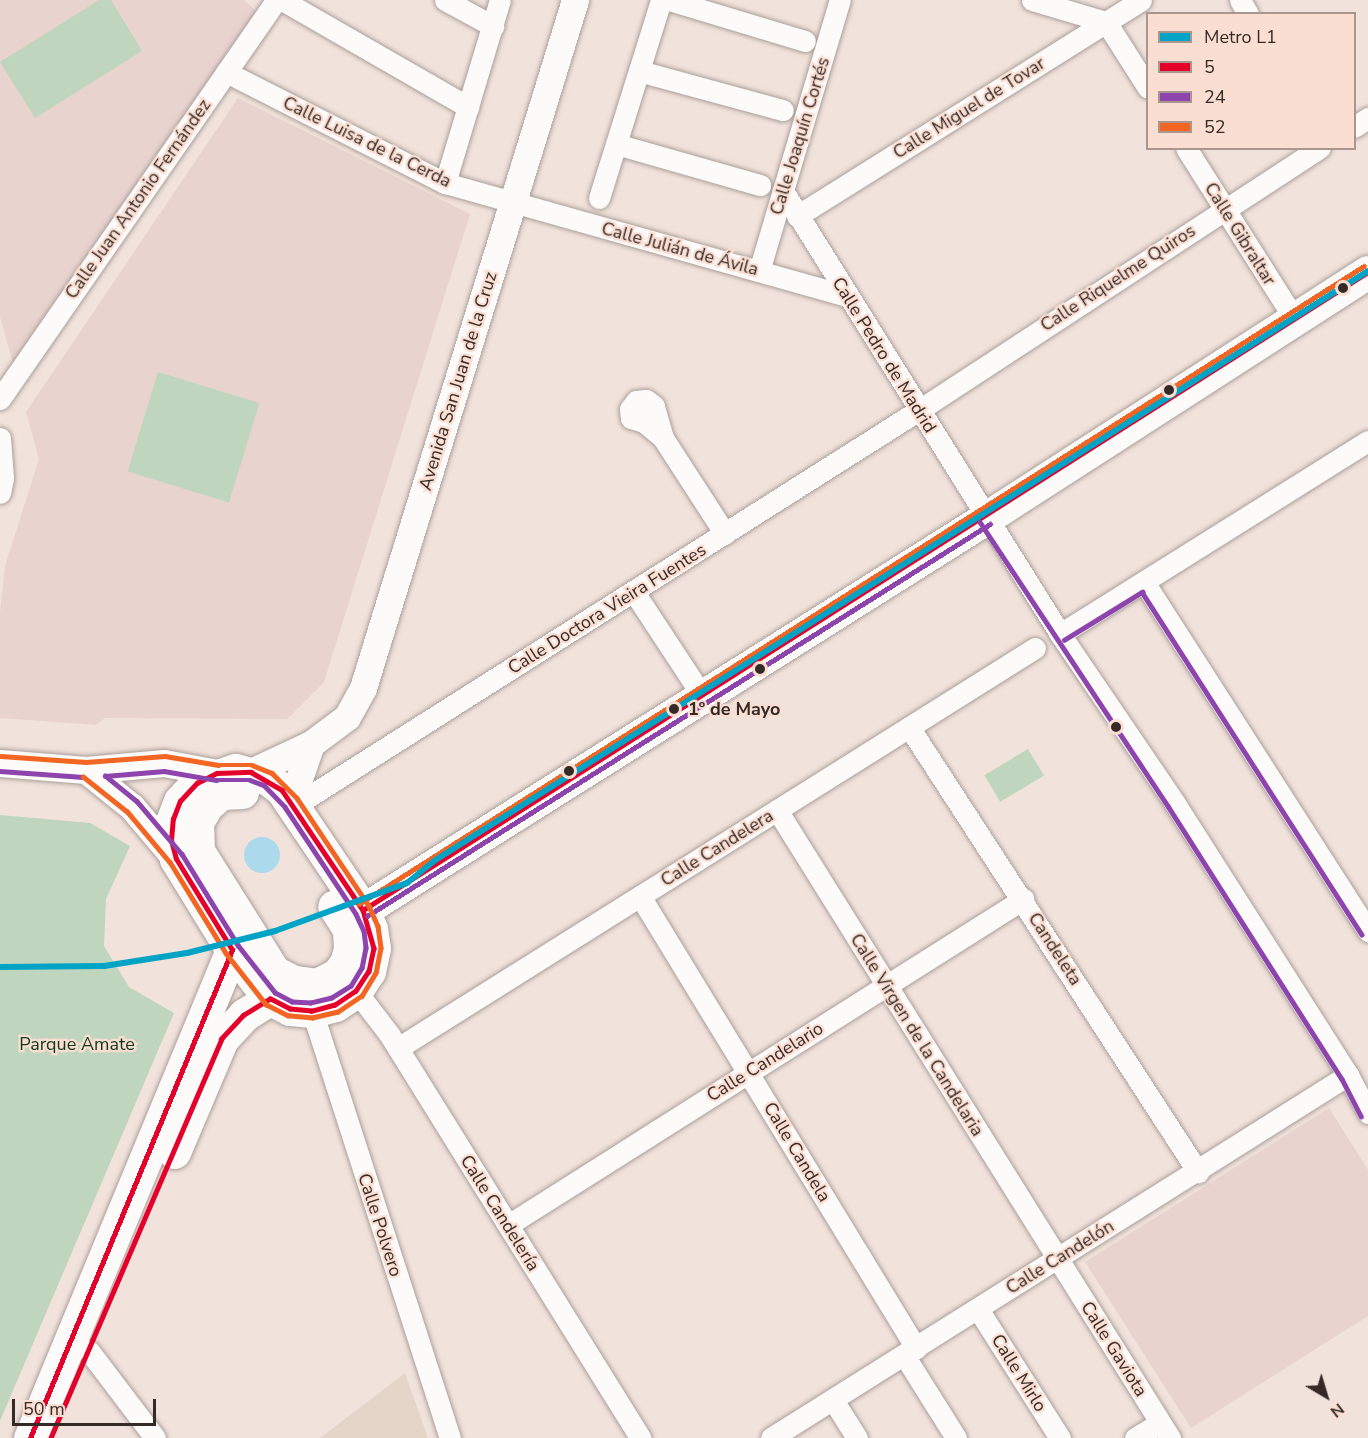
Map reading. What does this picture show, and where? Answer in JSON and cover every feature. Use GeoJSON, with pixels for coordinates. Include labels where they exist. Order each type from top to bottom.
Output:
{"type":"FeatureCollection","features":[{"type":"Feature","properties":{"kind":"main road"},"geometry":{"type":"LineString","coordinates":[[360,905],[703,698],[1368,272]]}},
{"type":"Feature","properties":{"kind":"main road"},"geometry":{"type":"LineString","coordinates":[[251,772],[267,779],[293,804],[360,905],[371,929],[374,948],[369,971],[356,991],[335,1005],[312,1011],[290,1009],[270,999],[232,950],[176,859],[171,840],[173,819],[180,801],[197,783],[217,773],[251,772]]}},
{"type":"Feature","properties":{"kind":"main road"},"geometry":{"type":"LineString","coordinates":[[314,867],[349,929],[350,949],[346,963],[337,975],[317,985],[294,982],[274,972],[198,851],[197,822],[221,793],[237,790],[268,800],[314,867],[336,891],[360,905]]}},
{"type":"Feature","properties":{"kind":"main road"},"geometry":{"type":"LineString","coordinates":[[30,1438],[232,950]]}},
{"type":"Feature","properties":{"kind":"main road"},"geometry":{"type":"LineString","coordinates":[[51,1438],[222,1039],[244,1014],[270,999]]}},
{"type":"Feature","properties":{"kind":"street","name":"Calle Juan Antonio Fernández"},"geometry":{"type":"LineString","coordinates":[[0,399],[276,0]]}},
{"type":"Feature","properties":{"kind":"street"},"geometry":{"type":"LineString","coordinates":[[282,0],[468,107]]}},
{"type":"Feature","properties":{"kind":"street"},"geometry":{"type":"LineString","coordinates":[[445,0],[493,26]]}},
{"type":"Feature","properties":{"kind":"street"},"geometry":{"type":"LineString","coordinates":[[445,183],[500,0]]}},
{"type":"Feature","properties":{"kind":"street","name":"Avenida San Juan de la Cruz"},"geometry":{"type":"LineString","coordinates":[[251,772],[311,744],[346,717],[363,688],[575,0]]}},
{"type":"Feature","properties":{"kind":"street"},"geometry":{"type":"LineString","coordinates":[[599,198],[661,0]]}},
{"type":"Feature","properties":{"kind":"street"},"geometry":{"type":"LineString","coordinates":[[669,0],[806,41]]}},
{"type":"Feature","properties":{"kind":"street","name":"Calle Joaquín Cortés"},"geometry":{"type":"LineString","coordinates":[[759,271],[840,0]]}},
{"type":"Feature","properties":{"kind":"street"},"geometry":{"type":"LineString","coordinates":[[1032,0],[1106,22],[1146,85]]}},
{"type":"Feature","properties":{"kind":"street","name":"Calle Miguel de Tovar"},"geometry":{"type":"LineString","coordinates":[[797,216],[1141,0]]}},
{"type":"Feature","properties":{"kind":"street"},"geometry":{"type":"LineString","coordinates":[[639,71],[783,110]]}},
{"type":"Feature","properties":{"kind":"street","name":"Calle Luisa de la Cerda"},"geometry":{"type":"LineString","coordinates":[[226,72],[445,183],[512,203]]}},
{"type":"Feature","properties":{"kind":"street"},"geometry":{"type":"LineString","coordinates":[[616,144],[760,184]]}},
{"type":"Feature","properties":{"kind":"street","name":"Calle Gibraltar"},"geometry":{"type":"LineString","coordinates":[[1187,150],[1294,320]]}},
{"type":"Feature","properties":{"kind":"street","name":"Calle Riquelme Quiros"},"geometry":{"type":"LineString","coordinates":[[919,410],[1317,150]]}},
{"type":"Feature","properties":{"kind":"street","name":"Calle Pedro de Madrid"},"geometry":{"type":"LineString","coordinates":[[783,191],[1060,634],[1358,1075],[1368,1113]]}},
{"type":"Feature","properties":{"kind":"street","name":"Calle Julián de Ávila"},"geometry":{"type":"LineString","coordinates":[[512,203],[847,296]]}},
{"type":"Feature","properties":{"kind":"street","name":"Calle Doctora Vieira Fuentes"},"geometry":{"type":"LineString","coordinates":[[293,804],[634,592],[919,410]]}},
{"type":"Feature","properties":{"kind":"street"},"geometry":{"type":"LineString","coordinates":[[0,438],[1,483]]}},
{"type":"Feature","properties":{"kind":"street"},"geometry":{"type":"LineString","coordinates":[[663,438],[725,534]]}},
{"type":"Feature","properties":{"kind":"street"},"geometry":{"type":"LineString","coordinates":[[1060,634],[1368,441]]}},
{"type":"Feature","properties":{"kind":"street"},"geometry":{"type":"LineString","coordinates":[[1144,582],[1368,931]]}},
{"type":"Feature","properties":{"kind":"street"},"geometry":{"type":"LineString","coordinates":[[634,592],[703,698]]}},
{"type":"Feature","properties":{"kind":"street","name":"Calle Candelera"},"geometry":{"type":"LineString","coordinates":[[398,1048],[1035,648]]}},
{"type":"Feature","properties":{"kind":"street","name":"Candeleta"},"geometry":{"type":"LineString","coordinates":[[909,727],[1023,899],[1198,1172]]}},
{"type":"Feature","properties":{"kind":"street"},"geometry":{"type":"LineString","coordinates":[[293,804],[311,744]]}},
{"type":"Feature","properties":{"kind":"street"},"geometry":{"type":"LineString","coordinates":[[0,763],[86,770],[164,763],[217,773]]}},
{"type":"Feature","properties":{"kind":"street"},"geometry":{"type":"LineString","coordinates":[[86,770],[132,807],[176,859]]}},
{"type":"Feature","properties":{"kind":"street","name":"Calle Virgen de la Candelaria"},"geometry":{"type":"LineString","coordinates":[[777,810],[1057,1259]]}},
{"type":"Feature","properties":{"kind":"street","name":"Calle Candela"},"geometry":{"type":"LineString","coordinates":[[640,896],[748,1073],[910,1351],[956,1438]]}},
{"type":"Feature","properties":{"kind":"street","name":"Calle Candelario"},"geometry":{"type":"LineString","coordinates":[[508,1225],[1023,899]]}},
{"type":"Feature","properties":{"kind":"street","name":"Calle Candelería"},"geometry":{"type":"LineString","coordinates":[[356,991],[398,1048],[640,1438]]}},
{"type":"Feature","properties":{"kind":"street","name":"Calle Polvero"},"geometry":{"type":"LineString","coordinates":[[312,1011],[450,1438]]}},
{"type":"Feature","properties":{"kind":"street","name":"Calle Candelón"},"geometry":{"type":"LineString","coordinates":[[771,1438],[1057,1259],[1358,1075]]}},
{"type":"Feature","properties":{"kind":"street","name":"Calle Gaviota"},"geometry":{"type":"LineString","coordinates":[[1057,1259],[1165,1430]]}},
{"type":"Feature","properties":{"kind":"street","name":"Calle Mirlo"},"geometry":{"type":"LineString","coordinates":[[978,1309],[1060,1438]]}},
{"type":"Feature","properties":{"kind":"street"},"geometry":{"type":"LineString","coordinates":[[89,1351],[155,1438]]}},
{"type":"Feature","properties":{"kind":"street"},"geometry":{"type":"LineString","coordinates":[[833,1400],[857,1438]]}},
{"type":"Feature","properties":{"kind":"street"},"geometry":{"type":"LineString","coordinates":[[1135,1438],[1165,1430]]}},
{"type":"Feature","properties":{"kind":"shaded area"},"geometry":{"type":"Polygon","coordinates":[[[0,0],[244,0],[261,16],[14,366],[0,317],[0,0]]]}},
{"type":"Feature","properties":{"kind":"shaded area"},"geometry":{"type":"Polygon","coordinates":[[[238,98],[470,214],[324,682],[287,719],[105,718],[96,725],[0,718],[0,612],[5,566],[39,459],[26,412],[238,98]]]}},
{"type":"Feature","properties":{"kind":"shaded area"},"geometry":{"type":"Polygon","coordinates":[[[1329,1108],[1368,1170],[1368,1316],[1191,1428],[1085,1262],[1329,1108]]]}},
{"type":"Feature","properties":{"kind":"shaded area"},"geometry":{"type":"Polygon","coordinates":[[[405,1373],[428,1438],[320,1438],[405,1373]]]}},
{"type":"Feature","properties":{"kind":"green space"},"geometry":{"type":"Polygon","coordinates":[[[99,0],[111,0],[142,51],[35,118],[0,62],[99,0]]]}},
{"type":"Feature","properties":{"kind":"green space"},"geometry":{"type":"Polygon","coordinates":[[[158,372],[259,403],[229,502],[128,471],[158,372]]]}},
{"type":"Feature","properties":{"kind":"green space"},"geometry":{"type":"Polygon","coordinates":[[[1028,749],[1044,776],[1000,802],[984,775],[1028,749]]]}},
{"type":"Feature","properties":{"kind":"green space","name":"Parque Amate"},"geometry":{"type":"Polygon","coordinates":[[[0,815],[90,823],[130,846],[106,899],[104,946],[129,987],[174,1013],[0,1421],[0,815]]]}},
{"type":"Feature","properties":{"kind":"water"},"geometry":{"type":"Polygon","coordinates":[[[262,837],[275,842],[280,855],[275,868],[262,873],[249,868],[244,855],[249,842],[262,837]]]}},
{"type":"Feature","properties":{"kind":"metro line","name":"L1"},"geometry":{"type":"LineString","coordinates":[[0,967],[104,966],[187,953],[275,931],[407,883],[434,861],[1368,271]]}},
{"type":"Feature","properties":{"kind":"transit line","name":"52"},"geometry":{"type":"LineString","coordinates":[[359,904],[1364,266]]}},
{"type":"Feature","properties":{"kind":"transit line","name":"5"},"geometry":{"type":"LineString","coordinates":[[363,910],[1368,272]]}},
{"type":"Feature","properties":{"kind":"transit line","name":"24"},"geometry":{"type":"LineString","coordinates":[[980,522],[1168,806],[1342,1079],[1361,1116]]}},
{"type":"Feature","properties":{"kind":"transit line","name":"24"},"geometry":{"type":"LineString","coordinates":[[367,916],[990,524]]}},
{"type":"Feature","properties":{"kind":"transit line","name":"24"},"geometry":{"type":"LineString","coordinates":[[1064,640],[1142,592],[1362,935]]}},
{"type":"Feature","properties":{"kind":"transit line","name":"52"},"geometry":{"type":"LineString","coordinates":[[1,756],[86,762],[165,756],[218,765],[252,765],[272,773],[297,798],[369,906],[378,926],[381,948],[376,973],[362,996],[338,1012],[313,1018],[288,1016],[266,1005],[226,954],[170,863],[127,812],[83,777]]}},
{"type":"Feature","properties":{"kind":"transit line","name":"24"},"geometry":{"type":"LineString","coordinates":[[0,771],[83,777]]}},
{"type":"Feature","properties":{"kind":"transit line","name":"24"},"geometry":{"type":"LineString","coordinates":[[164,771],[216,780],[250,780],[264,785],[285,807],[356,914],[364,931],[366,948],[362,968],[351,986],[332,998],[311,1003],[292,1002],[275,993],[238,946],[182,855],[137,802],[105,776],[164,771]]}},
{"type":"Feature","properties":{"kind":"transit line","name":"5"},"geometry":{"type":"LineString","coordinates":[[30,1438],[232,950],[176,859],[171,840],[173,819],[180,801],[197,783],[217,773],[251,772],[282,790],[363,910],[374,948],[369,971],[356,991],[335,1005],[312,1011],[290,1009],[270,999],[244,1015],[222,1039],[51,1438]]}},
{"type":"Feature","properties":{"kind":"place","name":"1º de Mayo"},"geometry":{"type":"Point","coordinates":[674,709]}}]}
